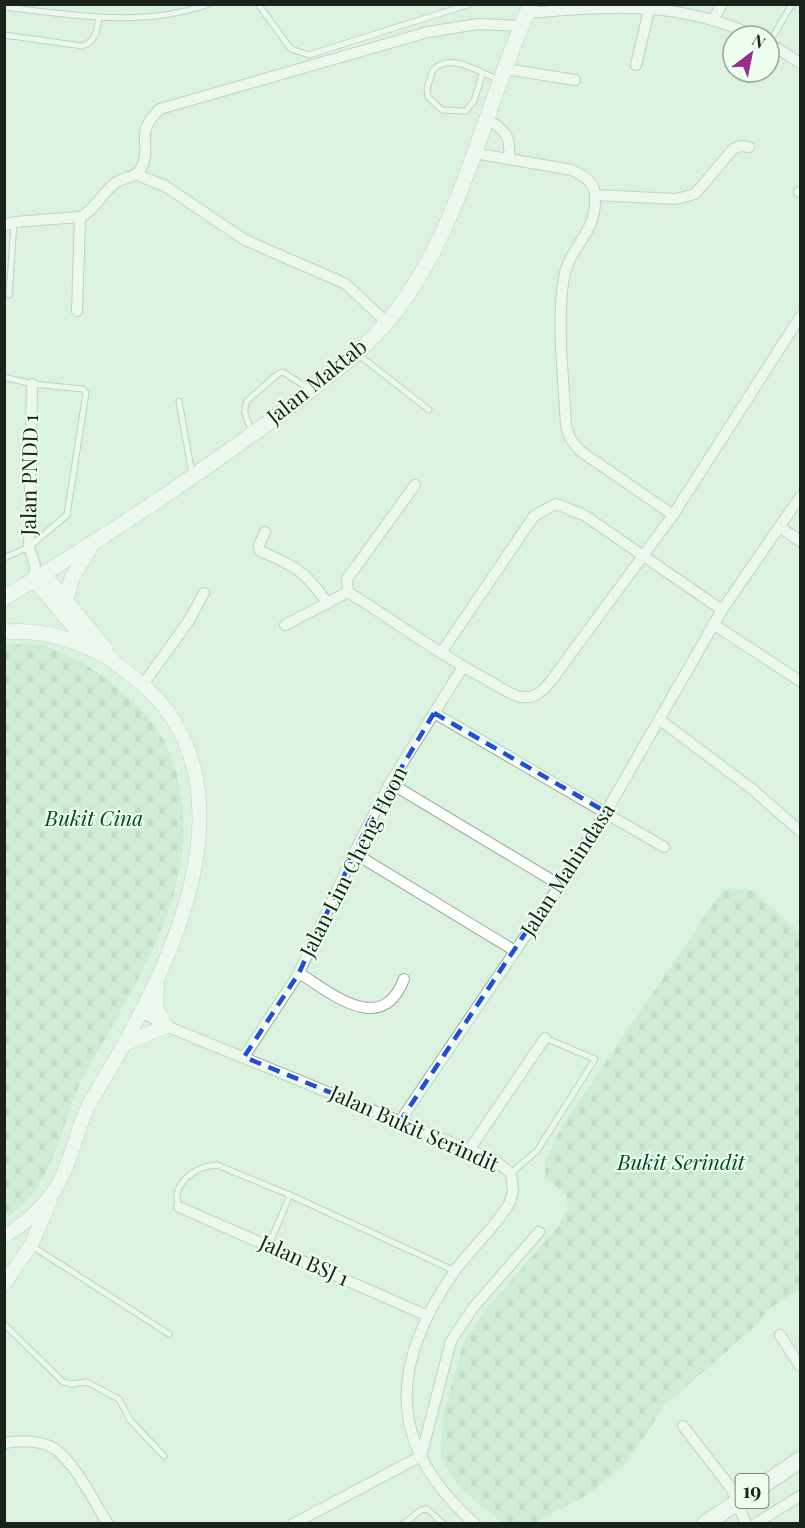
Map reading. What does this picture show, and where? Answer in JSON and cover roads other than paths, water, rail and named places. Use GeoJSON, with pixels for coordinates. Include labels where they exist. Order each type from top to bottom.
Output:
{"type":"FeatureCollection","features":[{"type":"Feature","properties":{"kind":"main road","name":"Jalan Maktab"},"geometry":{"type":"LineString","coordinates":[[4,598],[38,573],[94,541],[193,478],[357,354],[386,322],[408,294],[432,253],[488,120],[527,15]]}},
{"type":"Feature","properties":{"kind":"main road"},"geometry":{"type":"LineString","coordinates":[[66,599],[72,578],[94,541]]}},
{"type":"Feature","properties":{"kind":"main road"},"geometry":{"type":"LineString","coordinates":[[4,632],[37,631],[77,640],[112,659]]}},
{"type":"Feature","properties":{"kind":"main road","name":"19"},"geometry":{"type":"LineString","coordinates":[[705,1524],[737,1500],[801,1460]]}},
{"type":"Feature","properties":{"kind":"street"},"geometry":{"type":"LineString","coordinates":[[715,16],[722,4]]}},
{"type":"Feature","properties":{"kind":"street"},"geometry":{"type":"LineString","coordinates":[[636,64],[650,6]]}},
{"type":"Feature","properties":{"kind":"street"},"geometry":{"type":"LineString","coordinates":[[136,175],[144,160],[144,133],[150,118],[160,109],[428,32],[527,15],[650,6],[715,16],[731,24]]}},
{"type":"Feature","properties":{"kind":"street"},"geometry":{"type":"LineString","coordinates":[[781,50],[801,63]]}},
{"type":"Feature","properties":{"kind":"street"},"geometry":{"type":"LineString","coordinates":[[504,74],[575,80]]}},
{"type":"Feature","properties":{"kind":"street"},"geometry":{"type":"LineString","coordinates":[[488,120],[508,135],[511,145],[509,159]]}},
{"type":"Feature","properties":{"kind":"street"},"geometry":{"type":"LineString","coordinates":[[596,195],[676,199],[686,197],[695,194],[733,149],[740,146],[749,147]]}},
{"type":"Feature","properties":{"kind":"street"},"geometry":{"type":"LineString","coordinates":[[474,153],[572,170],[584,176],[592,185],[596,195],[592,223],[571,258],[564,277],[562,309],[566,426],[570,438],[579,450],[673,515]]}},
{"type":"Feature","properties":{"kind":"street"},"geometry":{"type":"LineString","coordinates":[[9,224],[80,217],[88,214],[119,181],[136,175],[165,186],[245,240],[346,284],[386,322]]}},
{"type":"Feature","properties":{"kind":"street"},"geometry":{"type":"LineString","coordinates":[[77,311],[80,217]]}},
{"type":"Feature","properties":{"kind":"street"},"geometry":{"type":"LineString","coordinates":[[348,592],[463,667],[521,697],[533,697],[543,691],[673,515],[801,317]]}},
{"type":"Feature","properties":{"kind":"street","name":"Jalan PNDD 1"},"geometry":{"type":"LineString","coordinates":[[32,384],[29,547],[38,573]]}},
{"type":"Feature","properties":{"kind":"street"},"geometry":{"type":"LineString","coordinates":[[348,592],[347,579],[415,485]]}},
{"type":"Feature","properties":{"kind":"street","name":"Jalan Mahindasa"},"geometry":{"type":"LineString","coordinates":[[400,1120],[560,885],[606,812],[722,610],[801,496]]}},
{"type":"Feature","properties":{"kind":"street"},"geometry":{"type":"LineString","coordinates":[[441,653],[534,516],[544,508],[556,504],[568,507],[644,555],[722,610]]}},
{"type":"Feature","properties":{"kind":"street"},"geometry":{"type":"LineString","coordinates":[[781,528],[801,541]]}},
{"type":"Feature","properties":{"kind":"street"},"geometry":{"type":"LineString","coordinates":[[265,532],[259,545],[260,551],[292,566],[310,578],[327,603]]}},
{"type":"Feature","properties":{"kind":"street"},"geometry":{"type":"LineString","coordinates":[[38,573],[66,599],[100,640],[112,659]]}},
{"type":"Feature","properties":{"kind":"street"},"geometry":{"type":"LineString","coordinates":[[4,1284],[31,1245],[91,1100],[125,1044],[157,982],[183,914],[199,825],[194,770],[178,729],[144,683],[94,647],[38,573]]}},
{"type":"Feature","properties":{"kind":"street"},"geometry":{"type":"LineString","coordinates":[[285,625],[348,592]]}},
{"type":"Feature","properties":{"kind":"street"},"geometry":{"type":"LineString","coordinates":[[144,683],[188,622],[204,593]]}},
{"type":"Feature","properties":{"kind":"street"},"geometry":{"type":"LineString","coordinates":[[714,624],[801,681]]}},
{"type":"Feature","properties":{"kind":"street","name":"Jalan Lim Cheng Hoon"},"geometry":{"type":"LineString","coordinates":[[244,1057],[298,973],[354,852],[390,783],[463,667]]}},
{"type":"Feature","properties":{"kind":"street"},"geometry":{"type":"LineString","coordinates":[[434,713],[664,847]]}},
{"type":"Feature","properties":{"kind":"street"},"geometry":{"type":"LineString","coordinates":[[660,720],[759,795],[801,831]]}},
{"type":"Feature","properties":{"kind":"street"},"geometry":{"type":"LineString","coordinates":[[390,783],[560,885]]}},
{"type":"Feature","properties":{"kind":"street"},"geometry":{"type":"LineString","coordinates":[[354,852],[515,951]]}},
{"type":"Feature","properties":{"kind":"street"},"geometry":{"type":"LineString","coordinates":[[298,973],[361,1009],[374,1008],[386,1001],[396,993],[404,979]]}},
{"type":"Feature","properties":{"kind":"street"},"geometry":{"type":"LineString","coordinates":[[125,1044],[166,1026],[156,1007],[157,982]]}},
{"type":"Feature","properties":{"kind":"street","name":"Jalan Bukit Serindit"},"geometry":{"type":"LineString","coordinates":[[142,1012],[166,1026],[494,1160],[511,1173],[513,1192],[506,1209],[455,1271],[428,1316],[414,1351],[405,1390],[410,1434],[421,1456],[450,1498],[476,1524]]}},
{"type":"Feature","properties":{"kind":"street"},"geometry":{"type":"LineString","coordinates":[[469,1150],[544,1038]]}},
{"type":"Feature","properties":{"kind":"street"},"geometry":{"type":"LineString","coordinates":[[4,1236],[36,1211],[57,1186]]}},
{"type":"Feature","properties":{"kind":"street","name":"Jalan BSJ 1"},"geometry":{"type":"LineString","coordinates":[[179,1207],[187,1213],[269,1245],[428,1316]]}},
{"type":"Feature","properties":{"kind":"street"},"geometry":{"type":"LineString","coordinates":[[293,1524],[421,1456],[451,1341],[473,1308],[538,1232]]}},
{"type":"Feature","properties":{"kind":"street"},"geometry":{"type":"LineString","coordinates":[[780,1335],[801,1366]]}},
{"type":"Feature","properties":{"kind":"street"},"geometry":{"type":"LineString","coordinates":[[683,1426],[737,1500],[746,1524]]}},
{"type":"Feature","properties":{"kind":"street"},"geometry":{"type":"LineString","coordinates":[[4,1443],[20,1439],[55,1449],[76,1475],[108,1524]]}},
{"type":"Feature","properties":{"kind":"street"},"geometry":{"type":"LineString","coordinates":[[755,1524],[801,1496]]}},
{"type":"Feature","properties":{"kind":"lane"},"geometry":{"type":"LineString","coordinates":[[4,7],[99,18],[146,18],[182,14],[208,4]]}},
{"type":"Feature","properties":{"kind":"lane"},"geometry":{"type":"LineString","coordinates":[[258,4],[291,49],[309,55],[470,4]]}},
{"type":"Feature","properties":{"kind":"lane"},"geometry":{"type":"LineString","coordinates":[[780,24],[792,4]]}},
{"type":"Feature","properties":{"kind":"lane"},"geometry":{"type":"LineString","coordinates":[[4,35],[83,46],[91,42],[96,34],[99,18]]}},
{"type":"Feature","properties":{"kind":"lane"},"geometry":{"type":"LineString","coordinates":[[482,75],[474,101],[466,111],[442,110],[428,97],[429,78],[439,65],[459,63],[482,75],[504,74]]}},
{"type":"Feature","properties":{"kind":"lane"},"geometry":{"type":"LineString","coordinates":[[9,224],[9,295]]}},
{"type":"Feature","properties":{"kind":"lane"},"geometry":{"type":"LineString","coordinates":[[357,354],[429,410]]}},
{"type":"Feature","properties":{"kind":"lane"},"geometry":{"type":"LineString","coordinates":[[253,433],[245,415],[244,406],[247,400],[279,373],[283,372],[295,378],[310,390]]}},
{"type":"Feature","properties":{"kind":"lane"},"geometry":{"type":"LineString","coordinates":[[4,377],[32,384],[84,389],[86,393],[67,515],[29,547],[4,558]]}},
{"type":"Feature","properties":{"kind":"lane"},"geometry":{"type":"LineString","coordinates":[[178,401],[193,478]]}},
{"type":"Feature","properties":{"kind":"lane"},"geometry":{"type":"LineString","coordinates":[[511,1173],[537,1151],[595,1059],[544,1038]]}},
{"type":"Feature","properties":{"kind":"lane"},"geometry":{"type":"LineString","coordinates":[[179,1207],[179,1192],[185,1179],[205,1166],[217,1165],[290,1195],[455,1271]]}},
{"type":"Feature","properties":{"kind":"lane"},"geometry":{"type":"LineString","coordinates":[[269,1245],[290,1195]]}},
{"type":"Feature","properties":{"kind":"lane"},"geometry":{"type":"LineString","coordinates":[[31,1245],[169,1334]]}},
{"type":"Feature","properties":{"kind":"lane"},"geometry":{"type":"LineString","coordinates":[[4,1324],[63,1382],[72,1384],[87,1382],[119,1399],[130,1420],[164,1456]]}},
{"type":"Feature","properties":{"kind":"lane"},"geometry":{"type":"LineString","coordinates":[[403,1524],[421,1510],[427,1509],[434,1512],[444,1524]]}},
{"type":"Feature","properties":{"kind":"park label","name":"Bukit Cina"},"geometry":{"type":"Point","coordinates":[94,819]}},
{"type":"Feature","properties":{"kind":"park label","name":"Bukit Serindit"},"geometry":{"type":"Point","coordinates":[681,1163]}}]}
